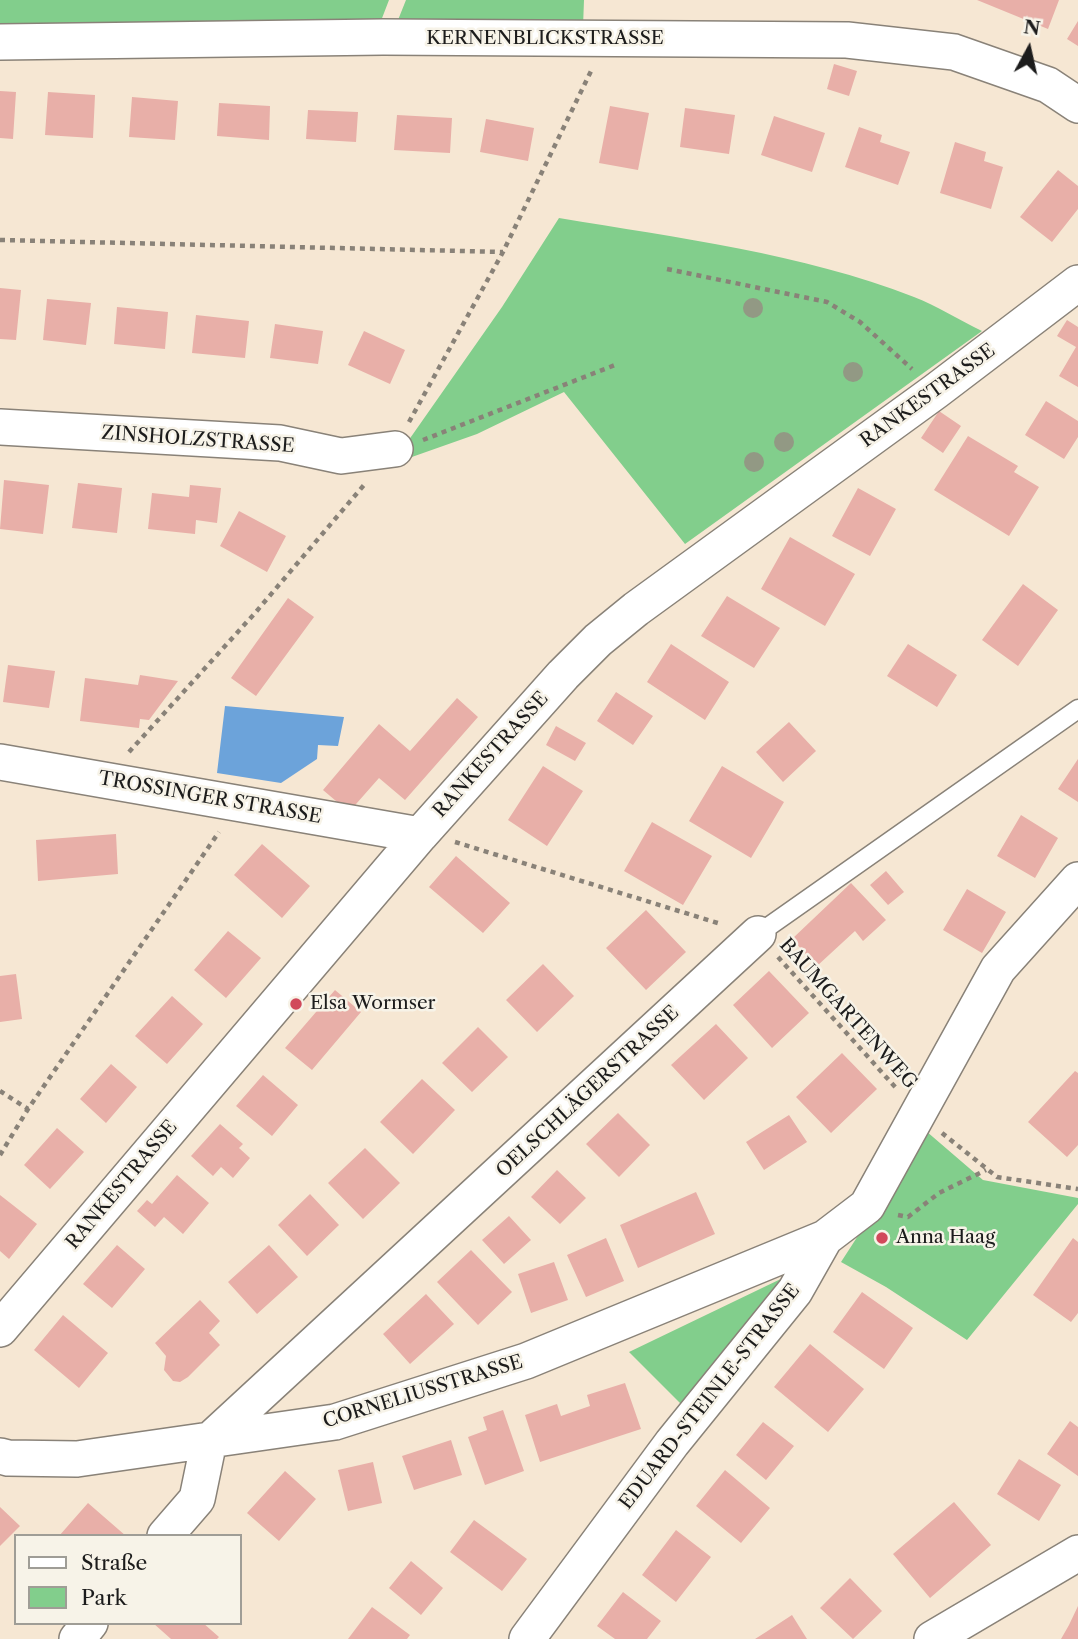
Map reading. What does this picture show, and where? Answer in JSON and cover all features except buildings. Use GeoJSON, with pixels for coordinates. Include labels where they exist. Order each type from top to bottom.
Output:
{"type":"FeatureCollection","features":[{"type":"Feature","properties":{"kind":"street","name":"KERNENBLICKSTRASSE"},"geometry":{"type":"LineString","coordinates":[[0,42],[383,37],[846,40],[954,51],[1048,85],[1078,105]]}},
{"type":"Feature","properties":{"kind":"street","name":"RANKESTRASSE"},"geometry":{"type":"LineString","coordinates":[[0,1329],[420,835],[563,675],[598,640],[636,608],[936,391],[1078,283]]}},
{"type":"Feature","properties":{"kind":"street","name":"ZINSHOLZSTRASSE"},"geometry":{"type":"LineString","coordinates":[[0,427],[280,443],[341,456],[394,449]]}},
{"type":"Feature","properties":{"kind":"street","name":"TROSSINGER STRASSE"},"geometry":{"type":"LineString","coordinates":[[0,762],[420,835]]}},
{"type":"Feature","properties":{"kind":"street","name":"EDUARD-STEINLE-STRASSE"},"geometry":{"type":"LineString","coordinates":[[527,1639],[672,1443],[795,1291],[825,1238],[867,1206],[998,969],[1078,880]]}},
{"type":"Feature","properties":{"kind":"street","name":"OELSCHLÄGERSTRASSE"},"geometry":{"type":"LineString","coordinates":[[209,1441],[758,934]]}},
{"type":"Feature","properties":{"kind":"street","name":"CORNELIUSSTRASSE"},"geometry":{"type":"LineString","coordinates":[[0,1456],[77,1459],[335,1422],[526,1361],[825,1238]]}},
{"type":"Feature","properties":{"kind":"street"},"geometry":{"type":"LineString","coordinates":[[167,1534],[197,1499],[209,1441]]}},
{"type":"Feature","properties":{"kind":"street"},"geometry":{"type":"LineString","coordinates":[[932,1639],[1078,1552]]}},
{"type":"Feature","properties":{"kind":"street"},"geometry":{"type":"LineString","coordinates":[[77,1639],[88,1625]]}},
{"type":"Feature","properties":{"kind":"lane","name":"OELSCHLÄGERSTRASSE"},"geometry":{"type":"LineString","coordinates":[[758,934],[1078,709]]}},
{"type":"Feature","properties":{"kind":"path"},"geometry":{"type":"LineString","coordinates":[[0,240],[503,252]]}},
{"type":"Feature","properties":{"kind":"path"},"geometry":{"type":"LineString","coordinates":[[667,269],[827,302],[860,322],[936,391]]}},
{"type":"Feature","properties":{"kind":"path"},"geometry":{"type":"LineString","coordinates":[[394,449],[437,436],[615,365]]}},
{"type":"Feature","properties":{"kind":"path"},"geometry":{"type":"LineString","coordinates":[[0,1155],[160,914],[239,802]]}},
{"type":"Feature","properties":{"kind":"path","name":"BAUMGARTENWEG"},"geometry":{"type":"LineString","coordinates":[[420,835],[459,843],[758,934],[917,1112],[986,1170],[997,1177],[1078,1189]]}},
{"type":"Feature","properties":{"kind":"path"},"geometry":{"type":"LineString","coordinates":[[0,1091],[28,1110]]}},
{"type":"Feature","properties":{"kind":"path"},"geometry":{"type":"LineString","coordinates":[[867,1206],[908,1217],[939,1193],[986,1170]]}},
{"type":"Feature","properties":{"kind":"green space"},"geometry":{"type":"Polygon","coordinates":[[[0,0],[389,0],[379,26],[0,29],[0,0]]]}},
{"type":"Feature","properties":{"kind":"green space"},"geometry":{"type":"Polygon","coordinates":[[[406,0],[584,0],[583,27],[396,25],[406,0]]]}},
{"type":"Feature","properties":{"kind":"green space"},"geometry":{"type":"Polygon","coordinates":[[[559,218],[739,248],[828,269],[914,297],[982,331],[685,544],[564,392],[477,434],[392,464],[502,307],[559,218]]]}},
{"type":"Feature","properties":{"kind":"green space"},"geometry":{"type":"Polygon","coordinates":[[[926,1131],[983,1180],[1078,1198],[1078,1204],[967,1340],[886,1287],[841,1262],[926,1131]]]}},
{"type":"Feature","properties":{"kind":"green space"},"geometry":{"type":"Polygon","coordinates":[[[787,1276],[683,1406],[629,1352],[787,1276]]]}},
{"type":"Feature","properties":{"kind":"water"},"geometry":{"type":"Polygon","coordinates":[[[225,706],[344,717],[338,746],[318,745],[317,759],[281,783],[217,773],[225,706]]]}},
{"type":"Feature","properties":{"kind":"place","name":"Elsa Wormser"},"geometry":{"type":"Point","coordinates":[296,1004]}},
{"type":"Feature","properties":{"kind":"place","name":"Anna Haag"},"geometry":{"type":"Point","coordinates":[882,1238]}}]}
